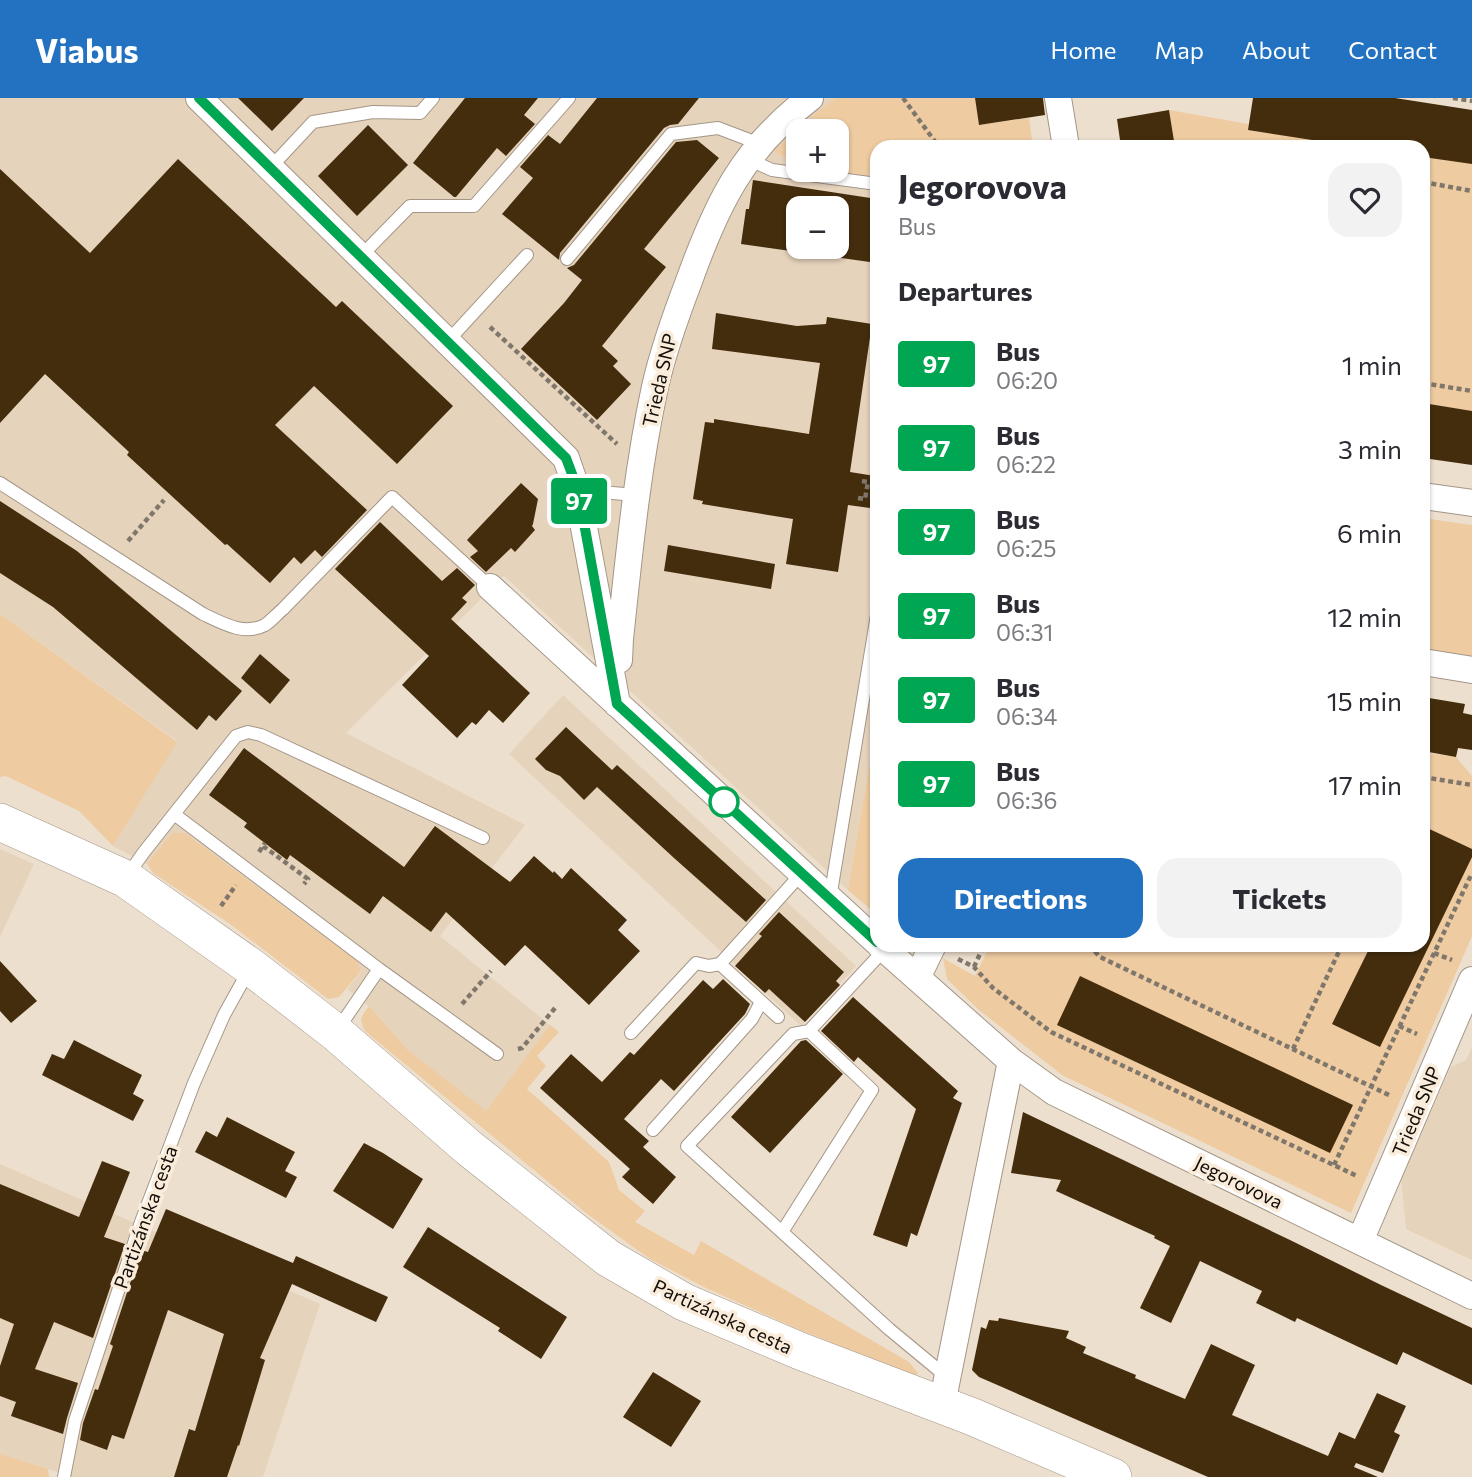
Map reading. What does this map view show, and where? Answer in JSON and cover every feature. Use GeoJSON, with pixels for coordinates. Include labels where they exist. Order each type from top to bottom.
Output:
{"type":"FeatureCollection","features":[{"type":"Feature","properties":{"kind":"street"},"geometry":{"type":"LineString","coordinates":[[199,98],[566,458],[578,490],[617,704]]}},
{"type":"Feature","properties":{"kind":"street","name":"Trieda SNP"},"geometry":{"type":"LineString","coordinates":[[617,704],[620,639],[636,495],[655,386],[671,330],[709,227],[728,189],[754,151],[791,112],[810,98]]}},
{"type":"Feature","properties":{"kind":"street"},"geometry":{"type":"LineString","coordinates":[[1058,98],[1065,140]]}},
{"type":"Feature","properties":{"kind":"street"},"geometry":{"type":"LineString","coordinates":[[1430,497],[1472,503]]}},
{"type":"Feature","properties":{"kind":"street","name":"Jegorovova"},"geometry":{"type":"LineString","coordinates":[[490,587],[870,935]]}},
{"type":"Feature","properties":{"kind":"street"},"geometry":{"type":"LineString","coordinates":[[1430,663],[1472,670]]}},
{"type":"Feature","properties":{"kind":"street","name":"Partizánska cesta"},"geometry":{"type":"LineString","coordinates":[[0,822],[126,879],[251,967],[335,1032],[469,1148],[608,1258],[684,1302],[800,1351],[945,1391],[1113,1477]]}},
{"type":"Feature","properties":{"kind":"street","name":"Jegorovova"},"geometry":{"type":"LineString","coordinates":[[888,952],[1011,1061],[1054,1092],[1472,1296]]}},
{"type":"Feature","properties":{"kind":"street"},"geometry":{"type":"LineString","coordinates":[[916,978],[929,952]]}},
{"type":"Feature","properties":{"kind":"street","name":"Trieda SNP"},"geometry":{"type":"LineString","coordinates":[[1360,1241],[1472,980]]}},
{"type":"Feature","properties":{"kind":"street"},"geometry":{"type":"LineString","coordinates":[[945,1391],[1011,1061]]}},
{"type":"Feature","properties":{"kind":"lane"},"geometry":{"type":"LineString","coordinates":[[270,168],[313,122],[373,112],[420,113],[433,98]]}},
{"type":"Feature","properties":{"kind":"lane"},"geometry":{"type":"LineString","coordinates":[[360,257],[410,206],[474,206],[569,98]]}},
{"type":"Feature","properties":{"kind":"lane"},"geometry":{"type":"LineString","coordinates":[[567,259],[671,134],[718,128],[754,151],[772,170],[870,183]]}},
{"type":"Feature","properties":{"kind":"lane"},"geometry":{"type":"LineString","coordinates":[[447,342],[527,255]]}},
{"type":"Feature","properties":{"kind":"lane"},"geometry":{"type":"LineString","coordinates":[[0,483],[203,614],[229,626],[246,629],[264,625],[292,600],[392,497],[490,587]]}},
{"type":"Feature","properties":{"kind":"lane"},"geometry":{"type":"LineString","coordinates":[[578,490],[636,495]]}},
{"type":"Feature","properties":{"kind":"lane"},"geometry":{"type":"LineString","coordinates":[[830,898],[870,657]]}},
{"type":"Feature","properties":{"kind":"lane"},"geometry":{"type":"LineString","coordinates":[[126,879],[144,852],[236,736],[248,732],[261,735],[483,838]]}},
{"type":"Feature","properties":{"kind":"lane"},"geometry":{"type":"LineString","coordinates":[[174,814],[379,969],[497,1054]]}},
{"type":"Feature","properties":{"kind":"lane"},"geometry":{"type":"LineString","coordinates":[[631,1033],[696,963],[720,964],[802,873]]}},
{"type":"Feature","properties":{"kind":"lane"},"geometry":{"type":"LineString","coordinates":[[875,952],[809,1031],[793,1034],[687,1146],[897,1336],[945,1391]]}},
{"type":"Feature","properties":{"kind":"lane"},"geometry":{"type":"LineString","coordinates":[[720,964],[778,1017]]}},
{"type":"Feature","properties":{"kind":"lane","name":"Partizánska cesta"},"geometry":{"type":"LineString","coordinates":[[64,1477],[75,1421],[141,1222],[194,1083],[224,1015],[251,967]]}},
{"type":"Feature","properties":{"kind":"lane"},"geometry":{"type":"LineString","coordinates":[[335,1032],[379,969]]}},
{"type":"Feature","properties":{"kind":"lane"},"geometry":{"type":"LineString","coordinates":[[653,1130],[752,1019],[761,1002]]}},
{"type":"Feature","properties":{"kind":"lane"},"geometry":{"type":"LineString","coordinates":[[782,1232],[872,1090],[809,1031]]}},
{"type":"Feature","properties":{"kind":"path"},"geometry":{"type":"LineString","coordinates":[[903,98],[934,140]]}},
{"type":"Feature","properties":{"kind":"path"},"geometry":{"type":"LineString","coordinates":[[1453,98],[1472,101]]}},
{"type":"Feature","properties":{"kind":"path"},"geometry":{"type":"LineString","coordinates":[[1430,183],[1472,191]]}},
{"type":"Feature","properties":{"kind":"path"},"geometry":{"type":"LineString","coordinates":[[474,312],[641,466]]}},
{"type":"Feature","properties":{"kind":"path"},"geometry":{"type":"LineString","coordinates":[[1430,384],[1472,391]]}},
{"type":"Feature","properties":{"kind":"path"},"geometry":{"type":"LineString","coordinates":[[858,498],[865,499],[867,490],[868,482],[861,481]]}},
{"type":"Feature","properties":{"kind":"path"},"geometry":{"type":"LineString","coordinates":[[122,548],[164,499]]}},
{"type":"Feature","properties":{"kind":"path"},"geometry":{"type":"LineString","coordinates":[[1430,778],[1472,786]]}},
{"type":"Feature","properties":{"kind":"path"},"geometry":{"type":"LineString","coordinates":[[202,933],[262,847]]}},
{"type":"Feature","properties":{"kind":"path"},"geometry":{"type":"LineString","coordinates":[[1334,1166],[1471,876]]}},
{"type":"Feature","properties":{"kind":"path"},"geometry":{"type":"LineString","coordinates":[[944,952],[974,967],[993,988],[1051,1032],[1382,1189]]}},
{"type":"Feature","properties":{"kind":"path"},"geometry":{"type":"LineString","coordinates":[[974,967],[981,952]]}},
{"type":"Feature","properties":{"kind":"path"},"geometry":{"type":"LineString","coordinates":[[1095,952],[1100,957],[1417,1109]]}},
{"type":"Feature","properties":{"kind":"path"},"geometry":{"type":"LineString","coordinates":[[1293,1049],[1339,952]]}},
{"type":"Feature","properties":{"kind":"path"},"geometry":{"type":"LineString","coordinates":[[464,1002],[491,971]]}},
{"type":"Feature","properties":{"kind":"path"},"geometry":{"type":"LineString","coordinates":[[497,1054],[522,1048],[555,1008]]}},
{"type":"Feature","properties":{"kind":"shaded area"},"geometry":{"type":"Polygon","coordinates":[[[0,98],[836,98],[809,119],[786,119],[786,140],[774,151],[786,159],[786,182],[849,182],[849,173],[870,176],[870,763],[848,890],[504,576],[346,733],[525,825],[440,936],[550,1025],[486,1112],[408,1050],[369,1006],[347,989],[361,972],[357,961],[185,833],[172,833],[147,864],[113,846],[177,741],[0,614],[0,98]]]}},
{"type":"Feature","properties":{"kind":"shaded area"},"geometry":{"type":"Polygon","coordinates":[[[836,98],[975,98],[979,125],[1029,118],[1032,140],[870,140],[870,176],[849,173],[849,119],[809,119],[836,98]]]}},
{"type":"Feature","properties":{"kind":"shaded area"},"geometry":{"type":"Polygon","coordinates":[[[1169,110],[1339,140],[1174,140],[1169,110]]]}},
{"type":"Feature","properties":{"kind":"shaded area"},"geometry":{"type":"Polygon","coordinates":[[[786,140],[786,159],[774,151],[786,140]]]}},
{"type":"Feature","properties":{"kind":"shaded area"},"geometry":{"type":"Polygon","coordinates":[[[1430,156],[1472,163],[1472,411],[1430,405],[1430,156]]]}},
{"type":"Feature","properties":{"kind":"shaded area"},"geometry":{"type":"Polygon","coordinates":[[[1430,519],[1472,525],[1472,659],[1430,653],[1430,519]]]}},
{"type":"Feature","properties":{"kind":"shaded area"},"geometry":{"type":"Polygon","coordinates":[[[0,614],[177,742],[113,846],[79,811],[6,776],[0,777],[0,614]]]}},
{"type":"Feature","properties":{"kind":"shaded area"},"geometry":{"type":"Polygon","coordinates":[[[563,695],[856,966],[801,1026],[509,754],[563,695]]]}},
{"type":"Feature","properties":{"kind":"shaded area"},"geometry":{"type":"Polygon","coordinates":[[[1430,753],[1456,757],[1472,776],[1472,936],[1351,1213],[1062,1075],[979,1010],[947,979],[943,958],[975,976],[987,952],[1430,952],[1430,753]]]}},
{"type":"Feature","properties":{"kind":"shaded area"},"geometry":{"type":"Polygon","coordinates":[[[870,763],[870,909],[848,890],[870,763]]]}},
{"type":"Feature","properties":{"kind":"shaded area"},"geometry":{"type":"Polygon","coordinates":[[[172,833],[185,833],[357,961],[361,971],[339,997],[328,999],[230,924],[153,873],[147,864],[172,833]]]}},
{"type":"Feature","properties":{"kind":"shaded area"},"geometry":{"type":"Polygon","coordinates":[[[0,849],[34,864],[0,937],[0,849]]]}},
{"type":"Feature","properties":{"kind":"shaded area"},"geometry":{"type":"Polygon","coordinates":[[[369,1006],[408,1050],[486,1111],[550,1025],[559,1032],[537,1056],[546,1066],[527,1089],[609,1162],[619,1190],[645,1211],[635,1222],[694,1255],[701,1241],[909,1362],[918,1373],[915,1376],[793,1327],[650,1259],[586,1213],[366,1032],[362,1018],[369,1006]]]}},
{"type":"Feature","properties":{"kind":"shaded area"},"geometry":{"type":"Polygon","coordinates":[[[1472,1047],[1472,1260],[1406,1229],[1401,1179],[1451,1067],[1466,1060],[1472,1047]]]}},
{"type":"Feature","properties":{"kind":"shaded area"},"geometry":{"type":"Polygon","coordinates":[[[0,1164],[320,1304],[263,1477],[73,1477],[0,1454],[0,1164]]]}},
{"type":"Feature","properties":{"kind":"shaded area"},"geometry":{"type":"Polygon","coordinates":[[[0,1454],[48,1469],[49,1477],[0,1477],[0,1454]]]}},
{"type":"Feature","properties":{"kind":"building"},"geometry":{"type":"Polygon","coordinates":[[[238,98],[304,98],[272,131],[238,98]]]}},
{"type":"Feature","properties":{"kind":"building"},"geometry":{"type":"Polygon","coordinates":[[[465,98],[538,98],[524,115],[535,124],[506,156],[497,148],[454,197],[413,163],[465,98]]]}},
{"type":"Feature","properties":{"kind":"building"},"geometry":{"type":"Polygon","coordinates":[[[597,98],[699,98],[678,124],[664,128],[560,253],[559,260],[502,214],[533,178],[520,167],[548,135],[560,144],[597,98]]]}},
{"type":"Feature","properties":{"kind":"building"},"geometry":{"type":"Polygon","coordinates":[[[975,98],[1043,98],[1045,115],[979,125],[975,98]]]}},
{"type":"Feature","properties":{"kind":"building"},"geometry":{"type":"Polygon","coordinates":[[[1253,98],[1395,98],[1472,110],[1472,164],[1430,158],[1430,140],[1312,140],[1248,130],[1253,98]]]}},
{"type":"Feature","properties":{"kind":"building"},"geometry":{"type":"Polygon","coordinates":[[[1169,110],[1174,140],[1120,140],[1117,119],[1169,110]]]}},
{"type":"Feature","properties":{"kind":"building"},"geometry":{"type":"Polygon","coordinates":[[[368,125],[408,165],[357,216],[318,176],[368,125]]]}},
{"type":"Feature","properties":{"kind":"building"},"geometry":{"type":"Polygon","coordinates":[[[697,140],[719,158],[644,249],[666,267],[602,346],[618,361],[613,366],[631,384],[597,420],[521,349],[582,280],[567,268],[574,265],[676,142],[697,140]]]}},
{"type":"Feature","properties":{"kind":"building"},"geometry":{"type":"Polygon","coordinates":[[[178,159],[336,307],[342,301],[453,406],[397,464],[314,386],[275,425],[367,510],[322,557],[315,550],[301,564],[294,557],[270,583],[127,455],[129,452],[45,374],[0,423],[0,169],[90,253],[178,159]]]}},
{"type":"Feature","properties":{"kind":"building"},"geometry":{"type":"Polygon","coordinates":[[[753,180],[870,198],[870,262],[848,259],[849,196],[786,196],[786,250],[741,244],[753,180]]]}},
{"type":"Feature","properties":{"kind":"building"},"geometry":{"type":"Polygon","coordinates":[[[716,313],[797,326],[826,324],[827,317],[870,324],[850,472],[870,475],[870,508],[848,505],[838,572],[786,564],[793,519],[702,504],[703,501],[693,499],[705,422],[714,423],[714,419],[809,434],[820,363],[712,349],[716,313]]]}},
{"type":"Feature","properties":{"kind":"building"},"geometry":{"type":"Polygon","coordinates":[[[1430,404],[1472,411],[1472,465],[1430,459],[1430,404]]]}},
{"type":"Feature","properties":{"kind":"building"},"geometry":{"type":"Polygon","coordinates":[[[521,483],[538,499],[532,526],[535,530],[515,552],[511,548],[486,572],[470,557],[478,551],[467,540],[521,483]]]}},
{"type":"Feature","properties":{"kind":"building"},"geometry":{"type":"Polygon","coordinates":[[[0,501],[77,551],[242,691],[216,721],[209,715],[197,730],[53,607],[0,573],[0,501]]]}},
{"type":"Feature","properties":{"kind":"building"},"geometry":{"type":"Polygon","coordinates":[[[380,522],[442,581],[457,568],[475,585],[462,598],[467,602],[451,619],[530,693],[503,723],[489,710],[476,725],[472,722],[457,738],[402,685],[429,656],[335,569],[380,522]]]}},
{"type":"Feature","properties":{"kind":"building"},"geometry":{"type":"Polygon","coordinates":[[[668,545],[775,564],[771,589],[664,571],[668,545]]]}},
{"type":"Feature","properties":{"kind":"building"},"geometry":{"type":"Polygon","coordinates":[[[260,654],[290,680],[270,704],[241,678],[260,654]]]}},
{"type":"Feature","properties":{"kind":"building"},"geometry":{"type":"Polygon","coordinates":[[[1430,698],[1465,704],[1463,713],[1472,715],[1472,750],[1458,748],[1456,757],[1430,752],[1430,698]]]}},
{"type":"Feature","properties":{"kind":"building"},"geometry":{"type":"Polygon","coordinates":[[[566,727],[612,770],[617,765],[766,900],[746,922],[597,787],[584,800],[560,776],[546,770],[535,759],[566,727]]]}},
{"type":"Feature","properties":{"kind":"building"},"geometry":{"type":"Polygon","coordinates":[[[244,748],[404,867],[435,826],[510,882],[534,856],[562,879],[571,868],[627,920],[618,930],[640,951],[589,1005],[525,945],[505,966],[446,912],[431,932],[383,896],[370,914],[290,855],[287,860],[244,827],[247,823],[209,795],[244,748]]]}},
{"type":"Feature","properties":{"kind":"building"},"geometry":{"type":"Polygon","coordinates":[[[1430,829],[1472,849],[1472,857],[1430,944],[1430,829]]]}},
{"type":"Feature","properties":{"kind":"building"},"geometry":{"type":"Polygon","coordinates":[[[779,912],[844,972],[836,981],[840,985],[805,1022],[769,989],[765,993],[735,966],[779,912]]]}},
{"type":"Feature","properties":{"kind":"building"},"geometry":{"type":"Polygon","coordinates":[[[1368,952],[1426,952],[1380,1047],[1332,1024],[1368,952]]]}},
{"type":"Feature","properties":{"kind":"building"},"geometry":{"type":"Polygon","coordinates":[[[0,961],[37,1001],[11,1023],[0,1011],[0,961]]]}},
{"type":"Feature","properties":{"kind":"building"},"geometry":{"type":"Polygon","coordinates":[[[1080,976],[1353,1105],[1330,1153],[1057,1025],[1080,976]]]}},
{"type":"Feature","properties":{"kind":"building"},"geometry":{"type":"Polygon","coordinates":[[[723,979],[750,1004],[745,1014],[674,1091],[661,1079],[624,1119],[649,1141],[643,1147],[676,1177],[653,1204],[622,1177],[630,1169],[540,1088],[571,1054],[602,1082],[630,1052],[634,1055],[703,980],[713,989],[723,979]]]}},
{"type":"Feature","properties":{"kind":"building"},"geometry":{"type":"Polygon","coordinates":[[[853,997],[958,1091],[953,1098],[962,1103],[917,1236],[911,1233],[907,1247],[873,1235],[916,1109],[858,1057],[854,1062],[821,1031],[853,997]]]}},
{"type":"Feature","properties":{"kind":"building"},"geometry":{"type":"Polygon","coordinates":[[[74,1040],[142,1075],[133,1094],[144,1100],[133,1121],[42,1075],[52,1054],[64,1059],[74,1040]]]}},
{"type":"Feature","properties":{"kind":"building"},"geometry":{"type":"Polygon","coordinates":[[[806,1040],[843,1074],[770,1153],[731,1117],[801,1041],[806,1040]]]}},
{"type":"Feature","properties":{"kind":"building"},"geometry":{"type":"Polygon","coordinates":[[[1023,1112],[1472,1328],[1472,1385],[1403,1352],[1397,1365],[1297,1318],[1295,1322],[1256,1303],[1262,1291],[1200,1261],[1171,1323],[1140,1308],[1170,1246],[1154,1238],[1155,1236],[1056,1191],[1061,1180],[1011,1173],[1023,1112]]]}},
{"type":"Feature","properties":{"kind":"building"},"geometry":{"type":"Polygon","coordinates":[[[227,1117],[295,1152],[285,1171],[297,1177],[286,1198],[195,1152],[206,1131],[217,1137],[227,1117]]]}},
{"type":"Feature","properties":{"kind":"building"},"geometry":{"type":"Polygon","coordinates":[[[364,1143],[423,1179],[393,1229],[333,1191],[364,1143]]]}},
{"type":"Feature","properties":{"kind":"building"},"geometry":{"type":"Polygon","coordinates":[[[102,1161],[130,1172],[104,1237],[125,1244],[93,1338],[54,1322],[35,1369],[78,1383],[63,1434],[11,1416],[16,1402],[0,1396],[0,1366],[14,1324],[0,1318],[0,1184],[79,1217],[102,1161]]]}},
{"type":"Feature","properties":{"kind":"building"},"geometry":{"type":"Polygon","coordinates":[[[166,1209],[293,1263],[296,1256],[388,1297],[376,1322],[292,1284],[260,1358],[265,1360],[227,1477],[174,1477],[189,1429],[195,1431],[224,1334],[168,1310],[124,1439],[112,1435],[107,1450],[80,1440],[83,1423],[113,1346],[110,1344],[141,1250],[148,1252],[166,1209]]]}},
{"type":"Feature","properties":{"kind":"building"},"geometry":{"type":"Polygon","coordinates":[[[428,1227],[567,1317],[541,1359],[498,1331],[500,1328],[403,1267],[428,1227]]]}},
{"type":"Feature","properties":{"kind":"building"},"geometry":{"type":"Polygon","coordinates":[[[999,1318],[1069,1331],[1066,1338],[1086,1347],[1083,1353],[1185,1399],[1211,1344],[1255,1365],[1232,1415],[1328,1456],[1339,1432],[1355,1439],[1377,1393],[1406,1406],[1394,1432],[1400,1435],[1383,1473],[1356,1463],[1354,1467],[1378,1477],[1208,1477],[979,1377],[972,1370],[981,1327],[986,1329],[989,1320],[998,1321],[999,1318]]]}},
{"type":"Feature","properties":{"kind":"building"},"geometry":{"type":"Polygon","coordinates":[[[653,1372],[701,1401],[671,1447],[623,1417],[653,1372]]]}},
{"type":"Feature","properties":{"kind":"bus line","name":"97"},"geometry":{"type":"LineString","coordinates":[[199,98],[566,458],[578,490],[617,704],[870,935]]}}]}
